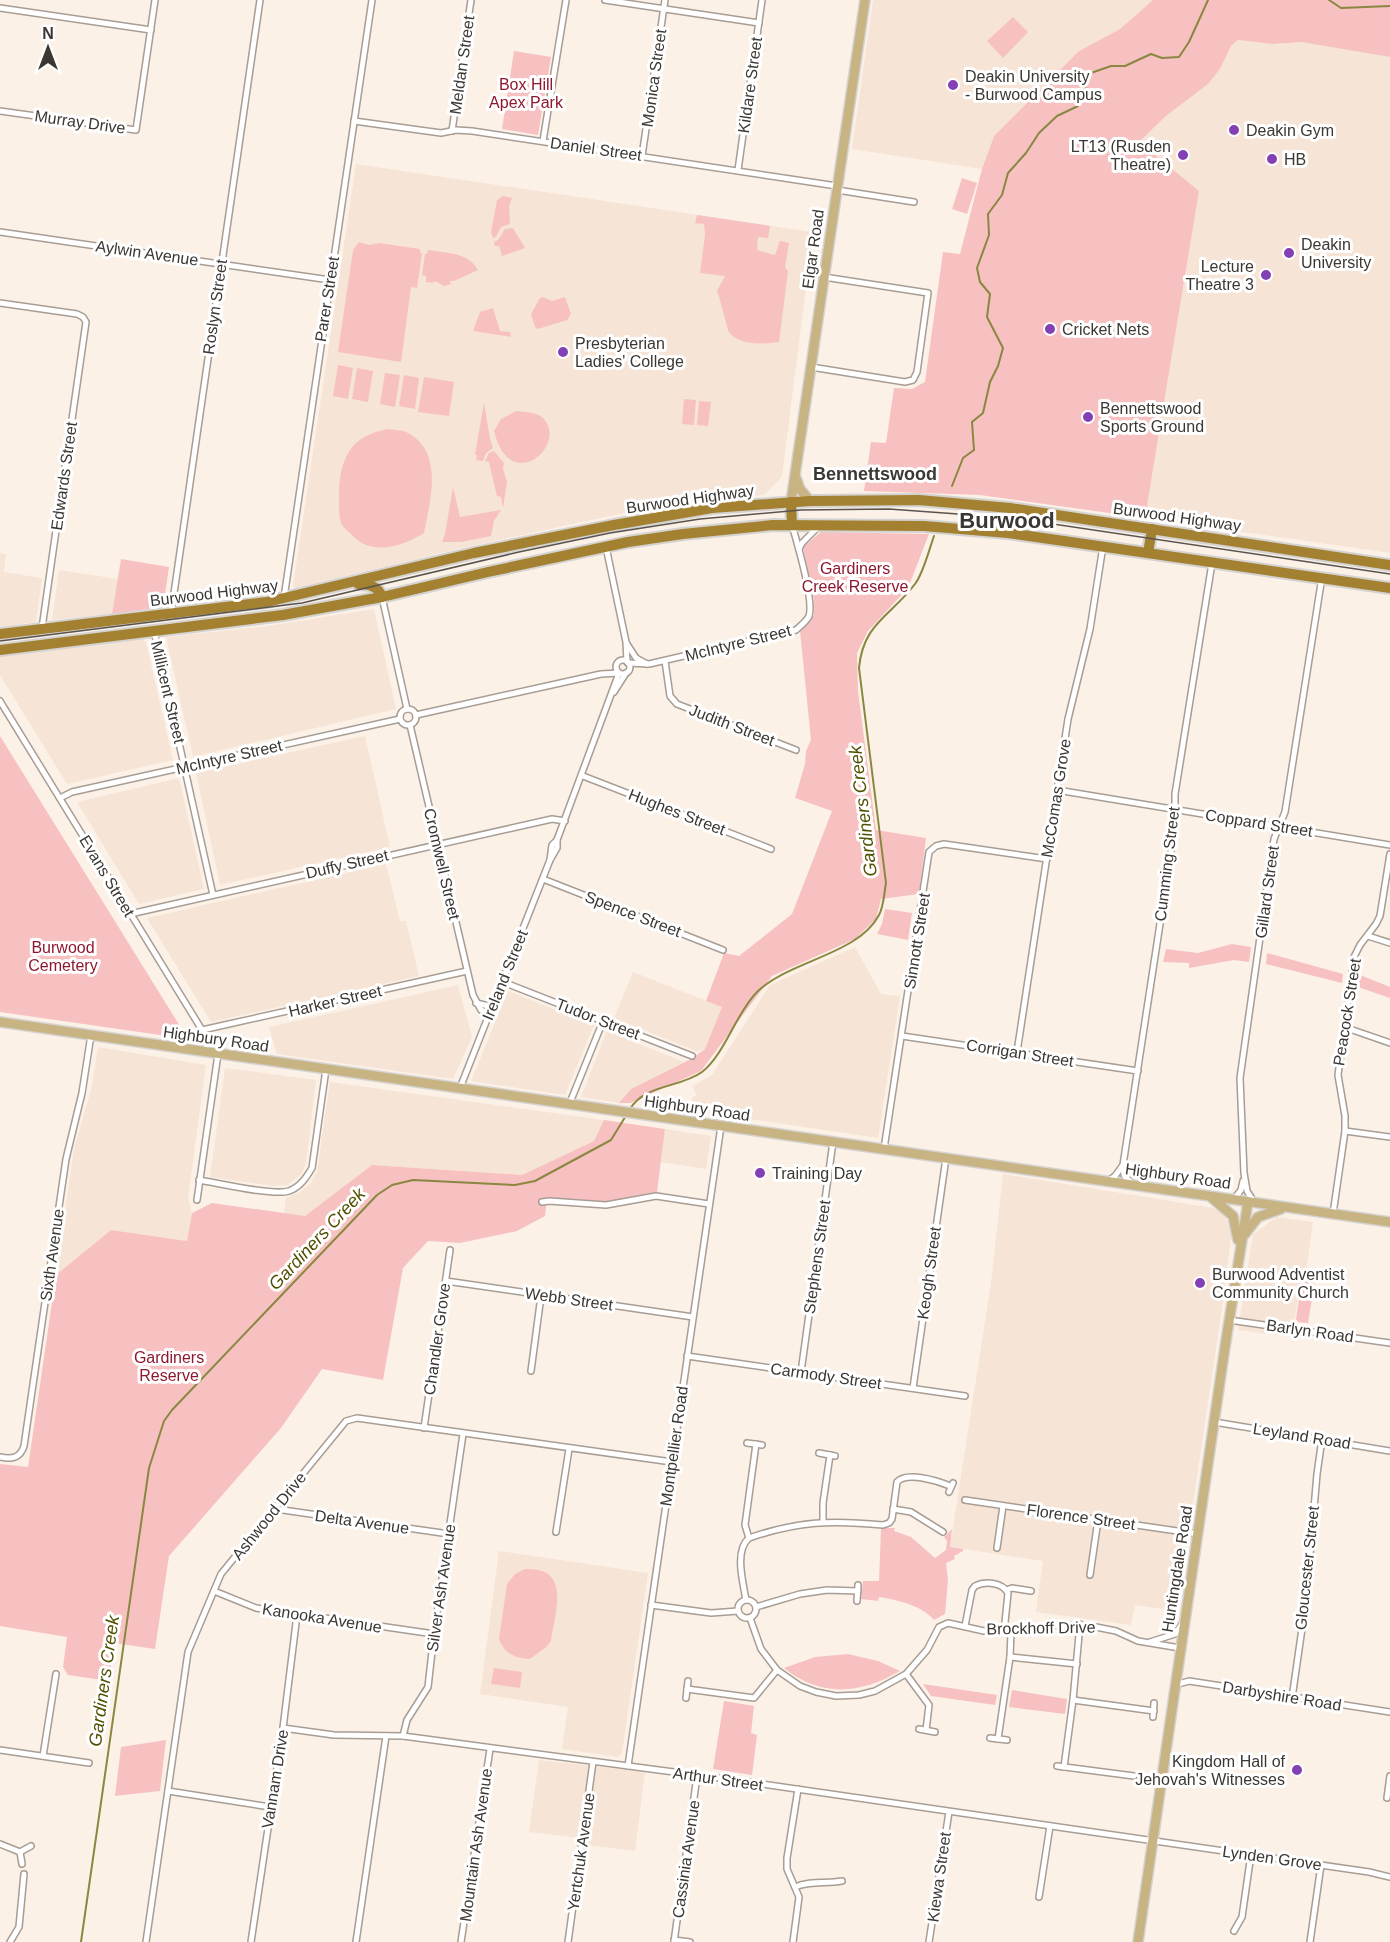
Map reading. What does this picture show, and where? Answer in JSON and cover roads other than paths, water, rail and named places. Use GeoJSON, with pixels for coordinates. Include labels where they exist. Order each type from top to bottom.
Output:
{"type":"FeatureCollection","features":[{"type":"Feature","properties":{"kind":"highway","name":"Burwood Highway"},"geometry":{"type":"LineString","coordinates":[[0,634],[285,599],[484,551],[648,518],[723,507],[810,501],[919,500],[984,505],[1390,565]]}},
{"type":"Feature","properties":{"kind":"highway"},"geometry":{"type":"LineString","coordinates":[[791,502],[792,525]]}},
{"type":"Feature","properties":{"kind":"highway","name":"Burwood Highway"},"geometry":{"type":"LineString","coordinates":[[0,650],[283,615],[382,597],[606,547],[683,534],[792,525],[951,528],[1030,535],[1390,588]]}},
{"type":"Feature","properties":{"kind":"highway"},"geometry":{"type":"LineString","coordinates":[[1148,553],[1152,529]]}},
{"type":"Feature","properties":{"kind":"highway"},"geometry":{"type":"LineString","coordinates":[[343,584],[373,586],[378,589],[382,597]]}},
{"type":"Feature","properties":{"kind":"highway"},"geometry":{"type":"LineString","coordinates":[[283,615],[285,599]]}},
{"type":"Feature","properties":{"kind":"highway"},"geometry":{"type":"LineString","coordinates":[[40,644],[42,630]]}},
{"type":"Feature","properties":{"kind":"main road","name":"Elgar Road"},"geometry":{"type":"LineString","coordinates":[[791,502],[865,0]]}},
{"type":"Feature","properties":{"kind":"main road"},"geometry":{"type":"LineString","coordinates":[[795,473],[800,489],[810,501]]}},
{"type":"Feature","properties":{"kind":"main road","name":"Highbury Road"},"geometry":{"type":"LineString","coordinates":[[0,1022],[1390,1222]]}},
{"type":"Feature","properties":{"kind":"main road"},"geometry":{"type":"LineString","coordinates":[[1210,1197],[1228,1210],[1234,1219],[1239,1255]]}},
{"type":"Feature","properties":{"kind":"main road","name":"Huntingdale Road"},"geometry":{"type":"LineString","coordinates":[[1138,1942],[1229,1320],[1239,1255],[1251,1202]]}},
{"type":"Feature","properties":{"kind":"main road"},"geometry":{"type":"LineString","coordinates":[[1239,1255],[1248,1229],[1258,1217],[1274,1210],[1290,1207]]}},
{"type":"Feature","properties":{"kind":"street","name":"Murray Drive"},"geometry":{"type":"LineString","coordinates":[[0,111],[136,130],[155,0]]}},
{"type":"Feature","properties":{"kind":"street","name":"Roslyn Street"},"geometry":{"type":"LineString","coordinates":[[171,614],[260,0]]}},
{"type":"Feature","properties":{"kind":"street","name":"Parer Street"},"geometry":{"type":"LineString","coordinates":[[285,599],[372,0]]}},
{"type":"Feature","properties":{"kind":"street","name":"Meldan Street"},"geometry":{"type":"LineString","coordinates":[[452,131],[471,0]]}},
{"type":"Feature","properties":{"kind":"street"},"geometry":{"type":"LineString","coordinates":[[543,141],[566,0]]}},
{"type":"Feature","properties":{"kind":"street"},"geometry":{"type":"LineString","coordinates":[[604,0],[759,22]]}},
{"type":"Feature","properties":{"kind":"street","name":"Monica Street"},"geometry":{"type":"LineString","coordinates":[[642,156],[665,0]]}},
{"type":"Feature","properties":{"kind":"street","name":"Kildare Street"},"geometry":{"type":"LineString","coordinates":[[738,170],[762,0]]}},
{"type":"Feature","properties":{"kind":"street"},"geometry":{"type":"LineString","coordinates":[[0,8],[151,30]]}},
{"type":"Feature","properties":{"kind":"street","name":"Daniel Street"},"geometry":{"type":"LineString","coordinates":[[354,121],[441,133],[472,131],[543,141],[738,170],[914,202]]}},
{"type":"Feature","properties":{"kind":"street","name":"Aylwin Avenue"},"geometry":{"type":"LineString","coordinates":[[0,232],[330,280]]}},
{"type":"Feature","properties":{"kind":"street"},"geometry":{"type":"LineString","coordinates":[[811,367],[905,382],[913,380],[917,372],[928,293],[824,277]]}},
{"type":"Feature","properties":{"kind":"street","name":"Edwards Street"},"geometry":{"type":"LineString","coordinates":[[0,303],[77,314],[86,322],[42,630]]}},
{"type":"Feature","properties":{"kind":"street","name":"McIntyre Street"},"geometry":{"type":"LineString","coordinates":[[416,715],[796,630],[809,616],[809,601],[792,525]]}},
{"type":"Feature","properties":{"kind":"street"},"geometry":{"type":"LineString","coordinates":[[799,551],[808,536],[820,525]]}},
{"type":"Feature","properties":{"kind":"street","name":"McComas Grove"},"geometry":{"type":"LineString","coordinates":[[1017,1052],[1068,719],[1090,629],[1103,546]]}},
{"type":"Feature","properties":{"kind":"street","name":"Ireland Street"},"geometry":{"type":"LineString","coordinates":[[459,1089],[550,860],[558,848],[558,840],[623,668],[626,642],[606,547]]}},
{"type":"Feature","properties":{"kind":"street","name":"Cumming Street"},"geometry":{"type":"LineString","coordinates":[[1123,1165],[1173,837],[1175,794],[1212,563]]}},
{"type":"Feature","properties":{"kind":"street","name":"Gillard Street"},"geometry":{"type":"LineString","coordinates":[[1251,1202],[1244,1173],[1240,1078],[1274,839],[1285,812],[1322,578]]}},
{"type":"Feature","properties":{"kind":"street"},"geometry":{"type":"LineString","coordinates":[[382,597],[407,709]]}},
{"type":"Feature","properties":{"kind":"street","name":"Millicent Street"},"geometry":{"type":"LineString","coordinates":[[154,631],[213,895]]}},
{"type":"Feature","properties":{"kind":"street"},"geometry":{"type":"LineString","coordinates":[[626,642],[636,658],[649,664]]}},
{"type":"Feature","properties":{"kind":"street","name":"Judith Street"},"geometry":{"type":"LineString","coordinates":[[665,660],[670,696],[677,704],[796,750]]}},
{"type":"Feature","properties":{"kind":"street","name":"Ireland Street"},"geometry":{"type":"LineString","coordinates":[[612,696],[623,668]]}},
{"type":"Feature","properties":{"kind":"street"},"geometry":{"type":"LineString","coordinates":[[601,674],[609,678],[614,686]]}},
{"type":"Feature","properties":{"kind":"street","name":"Evans Street"},"geometry":{"type":"LineString","coordinates":[[0,701],[202,1030],[207,1045],[205,1052]]}},
{"type":"Feature","properties":{"kind":"street"},"geometry":{"type":"LineString","coordinates":[[407,709],[412,710],[416,715],[416,720],[411,725],[405,724],[400,719],[401,713],[407,709]]}},
{"type":"Feature","properties":{"kind":"street","name":"McIntyre Street"},"geometry":{"type":"LineString","coordinates":[[60,798],[72,792],[400,719]]}},
{"type":"Feature","properties":{"kind":"street","name":"Cromwell Street"},"geometry":{"type":"LineString","coordinates":[[411,725],[476,1003]]}},
{"type":"Feature","properties":{"kind":"street","name":"Hughes Street"},"geometry":{"type":"LineString","coordinates":[[583,776],[771,849]]}},
{"type":"Feature","properties":{"kind":"street","name":"Coppard Street"},"geometry":{"type":"LineString","coordinates":[[1058,790],[1390,845]]}},
{"type":"Feature","properties":{"kind":"street","name":"Duffy Street"},"geometry":{"type":"LineString","coordinates":[[130,914],[438,843],[552,819],[565,821]]}},
{"type":"Feature","properties":{"kind":"street","name":"Sinnott Street"},"geometry":{"type":"LineString","coordinates":[[884,1149],[930,852],[936,846],[944,844],[1047,859]]}},
{"type":"Feature","properties":{"kind":"street","name":"Peacock Street"},"geometry":{"type":"LineString","coordinates":[[1333,1214],[1345,1131],[1345,1116],[1338,1075],[1354,957],[1359,945],[1368,936],[1380,916],[1390,854]]}},
{"type":"Feature","properties":{"kind":"street","name":"Spence Street"},"geometry":{"type":"LineString","coordinates":[[543,879],[723,950]]}},
{"type":"Feature","properties":{"kind":"street"},"geometry":{"type":"LineString","coordinates":[[1368,936],[1390,943]]}},
{"type":"Feature","properties":{"kind":"street","name":"Harker Street"},"geometry":{"type":"LineString","coordinates":[[202,1030],[467,971]]}},
{"type":"Feature","properties":{"kind":"street","name":"Tudor Street"},"geometry":{"type":"LineString","coordinates":[[503,982],[692,1056]]}},
{"type":"Feature","properties":{"kind":"street"},"geometry":{"type":"LineString","coordinates":[[476,1003],[493,1007]]}},
{"type":"Feature","properties":{"kind":"street"},"geometry":{"type":"LineString","coordinates":[[476,1003],[481,1010],[490,1014]]}},
{"type":"Feature","properties":{"kind":"street"},"geometry":{"type":"LineString","coordinates":[[569,1105],[603,1021]]}},
{"type":"Feature","properties":{"kind":"street"},"geometry":{"type":"LineString","coordinates":[[1344,1027],[1390,1044]]}},
{"type":"Feature","properties":{"kind":"street","name":"Sixth Avenue"},"geometry":{"type":"LineString","coordinates":[[0,1457],[15,1458],[21,1454],[24,1446],[66,1159],[82,1093],[91,1035]]}},
{"type":"Feature","properties":{"kind":"street","name":"Corrigan Street"},"geometry":{"type":"LineString","coordinates":[[902,1036],[1138,1071]]}},
{"type":"Feature","properties":{"kind":"street"},"geometry":{"type":"LineString","coordinates":[[197,1200],[218,1054]]}},
{"type":"Feature","properties":{"kind":"street"},"geometry":{"type":"LineString","coordinates":[[199,1180],[274,1192],[287,1192],[298,1186],[306,1179],[312,1168],[326,1069]]}},
{"type":"Feature","properties":{"kind":"street","name":"Montpellier Road"},"geometry":{"type":"LineString","coordinates":[[628,1766],[721,1126]]}},
{"type":"Feature","properties":{"kind":"street"},"geometry":{"type":"LineString","coordinates":[[1345,1131],[1390,1137]]}},
{"type":"Feature","properties":{"kind":"street","name":"Stephens Street"},"geometry":{"type":"LineString","coordinates":[[801,1372],[833,1142]]}},
{"type":"Feature","properties":{"kind":"street","name":"Keogh Street"},"geometry":{"type":"LineString","coordinates":[[913,1388],[945,1158]]}},
{"type":"Feature","properties":{"kind":"street"},"geometry":{"type":"LineString","coordinates":[[1105,1181],[1115,1176],[1123,1165]]}},
{"type":"Feature","properties":{"kind":"street"},"geometry":{"type":"LineString","coordinates":[[1123,1165],[1127,1180],[1134,1185]]}},
{"type":"Feature","properties":{"kind":"street","name":"Gillard Street"},"geometry":{"type":"LineString","coordinates":[[1233,1200],[1242,1189],[1244,1173]]}},
{"type":"Feature","properties":{"kind":"street"},"geometry":{"type":"LineString","coordinates":[[542,1202],[606,1205],[656,1196],[709,1204]]}},
{"type":"Feature","properties":{"kind":"street","name":"Chandler Grove"},"geometry":{"type":"LineString","coordinates":[[424,1428],[450,1250]]}},
{"type":"Feature","properties":{"kind":"street","name":"Webb Street"},"geometry":{"type":"LineString","coordinates":[[446,1281],[693,1317]]}},
{"type":"Feature","properties":{"kind":"street"},"geometry":{"type":"LineString","coordinates":[[531,1371],[541,1296]]}},
{"type":"Feature","properties":{"kind":"street","name":"Barlyn Road"},"geometry":{"type":"LineString","coordinates":[[1229,1320],[1390,1343]]}},
{"type":"Feature","properties":{"kind":"street","name":"Carmody Street"},"geometry":{"type":"LineString","coordinates":[[687,1356],[965,1396]]}},
{"type":"Feature","properties":{"kind":"street","name":"Ashwood Drive"},"geometry":{"type":"LineString","coordinates":[[146,1942],[188,1652],[221,1574],[346,1421],[357,1418],[672,1462]]}},
{"type":"Feature","properties":{"kind":"street","name":"Leyland Road"},"geometry":{"type":"LineString","coordinates":[[1214,1422],[1390,1451]]}},
{"type":"Feature","properties":{"kind":"street","name":"Silver Ash Avenue"},"geometry":{"type":"LineString","coordinates":[[403,1736],[407,1720],[428,1687],[464,1434]]}},
{"type":"Feature","properties":{"kind":"street","name":"Gloucester Street"},"geometry":{"type":"LineString","coordinates":[[1292,1698],[1306,1601],[1322,1439]]}},
{"type":"Feature","properties":{"kind":"street"},"geometry":{"type":"LineString","coordinates":[[747,1443],[759,1445],[745,1525],[749,1538]]}},
{"type":"Feature","properties":{"kind":"street"},"geometry":{"type":"LineString","coordinates":[[556,1532],[569,1449]]}},
{"type":"Feature","properties":{"kind":"street"},"geometry":{"type":"LineString","coordinates":[[819,1453],[832,1455],[823,1503],[823,1521]]}},
{"type":"Feature","properties":{"kind":"street"},"geometry":{"type":"LineString","coordinates":[[746,1600],[741,1554],[743,1543],[749,1538],[795,1525],[823,1521],[883,1525],[889,1523],[897,1482],[900,1478],[939,1481],[951,1487]]}},
{"type":"Feature","properties":{"kind":"street","name":"Florence Street"},"geometry":{"type":"LineString","coordinates":[[965,1500],[1198,1534]]}},
{"type":"Feature","properties":{"kind":"street"},"geometry":{"type":"LineString","coordinates":[[997,1548],[1004,1506]]}},
{"type":"Feature","properties":{"kind":"street","name":"Delta Avenue"},"geometry":{"type":"LineString","coordinates":[[276,1509],[449,1534]]}},
{"type":"Feature","properties":{"kind":"street"},"geometry":{"type":"LineString","coordinates":[[893,1509],[911,1512],[943,1532]]}},
{"type":"Feature","properties":{"kind":"street"},"geometry":{"type":"LineString","coordinates":[[1090,1575],[1098,1520]]}},
{"type":"Feature","properties":{"kind":"street"},"geometry":{"type":"LineString","coordinates":[[965,1626],[975,1586],[985,1583],[1001,1586],[1006,1590],[1010,1657],[998,1739]]}},
{"type":"Feature","properties":{"kind":"street"},"geometry":{"type":"LineString","coordinates":[[756,1607],[800,1594],[858,1588],[857,1601]]}},
{"type":"Feature","properties":{"kind":"street"},"geometry":{"type":"LineString","coordinates":[[1006,1590],[1012,1588],[1031,1591]]}},
{"type":"Feature","properties":{"kind":"street","name":"Kanooka Avenue"},"geometry":{"type":"LineString","coordinates":[[214,1591],[256,1608],[434,1634]]}},
{"type":"Feature","properties":{"kind":"street"},"geometry":{"type":"LineString","coordinates":[[746,1600],[753,1601],[756,1607],[755,1614],[750,1618],[742,1617],[738,1611],[740,1604],[746,1600]]}},
{"type":"Feature","properties":{"kind":"street"},"geometry":{"type":"LineString","coordinates":[[651,1605],[711,1613],[738,1611]]}},
{"type":"Feature","properties":{"kind":"street","name":"Vannam Drive"},"geometry":{"type":"LineString","coordinates":[[251,1942],[283,1728],[297,1615]]}},
{"type":"Feature","properties":{"kind":"street","name":"Brockhoff Drive"},"geometry":{"type":"LineString","coordinates":[[750,1618],[761,1649],[777,1670],[800,1686],[836,1696],[859,1695],[875,1691],[906,1674],[927,1650],[939,1627],[953,1622],[984,1631],[1008,1632],[1080,1624],[1110,1629],[1148,1643],[1180,1648]]}},
{"type":"Feature","properties":{"kind":"street"},"geometry":{"type":"LineString","coordinates":[[1148,1643],[1174,1634],[1185,1620]]}},
{"type":"Feature","properties":{"kind":"street"},"geometry":{"type":"LineString","coordinates":[[1080,1624],[1073,1700],[1060,1766],[1134,1776]]}},
{"type":"Feature","properties":{"kind":"street"},"geometry":{"type":"LineString","coordinates":[[1010,1657],[1077,1664]]}},
{"type":"Feature","properties":{"kind":"street"},"geometry":{"type":"LineString","coordinates":[[687,1689],[754,1698],[777,1670]]}},
{"type":"Feature","properties":{"kind":"street"},"geometry":{"type":"LineString","coordinates":[[43,1756],[56,1674]]}},
{"type":"Feature","properties":{"kind":"street"},"geometry":{"type":"LineString","coordinates":[[906,1674],[929,1705],[923,1730],[935,1732]]}},
{"type":"Feature","properties":{"kind":"street"},"geometry":{"type":"LineString","coordinates":[[686,1698],[688,1681]]}},
{"type":"Feature","properties":{"kind":"street","name":"Darbyshire Road"},"geometry":{"type":"LineString","coordinates":[[1175,1686],[1190,1682],[1390,1712]]}},
{"type":"Feature","properties":{"kind":"street"},"geometry":{"type":"LineString","coordinates":[[1073,1700],[1153,1714],[1154,1703]]}},
{"type":"Feature","properties":{"kind":"street","name":"Arthur Street"},"geometry":{"type":"LineString","coordinates":[[283,1728],[334,1736],[403,1736],[798,1789],[1153,1841]]}},
{"type":"Feature","properties":{"kind":"street"},"geometry":{"type":"LineString","coordinates":[[356,1942],[386,1736]]}},
{"type":"Feature","properties":{"kind":"street"},"geometry":{"type":"LineString","coordinates":[[990,1738],[1006,1740]]}},
{"type":"Feature","properties":{"kind":"street","name":"Mountain Ash Avenue"},"geometry":{"type":"LineString","coordinates":[[461,1942],[490,1749]]}},
{"type":"Feature","properties":{"kind":"street"},"geometry":{"type":"LineString","coordinates":[[0,1750],[89,1763]]}},
{"type":"Feature","properties":{"kind":"street","name":"Yertchuk Avenue"},"geometry":{"type":"LineString","coordinates":[[568,1942],[593,1762]]}},
{"type":"Feature","properties":{"kind":"street","name":"Cassinia Avenue"},"geometry":{"type":"LineString","coordinates":[[674,1941],[698,1776]]}},
{"type":"Feature","properties":{"kind":"street"},"geometry":{"type":"LineString","coordinates":[[1387,1798],[1390,1776]]}},
{"type":"Feature","properties":{"kind":"street"},"geometry":{"type":"LineString","coordinates":[[793,1942],[799,1897],[788,1869],[787,1858],[798,1789]]}},
{"type":"Feature","properties":{"kind":"street"},"geometry":{"type":"LineString","coordinates":[[168,1791],[270,1807]]}},
{"type":"Feature","properties":{"kind":"street","name":"Kiewa Street"},"geometry":{"type":"LineString","coordinates":[[929,1942],[949,1812]]}},
{"type":"Feature","properties":{"kind":"street"},"geometry":{"type":"LineString","coordinates":[[1039,1897],[1050,1826]]}},
{"type":"Feature","properties":{"kind":"street","name":"Lynden Grove"},"geometry":{"type":"LineString","coordinates":[[1153,1841],[1251,1854],[1390,1877]]}},
{"type":"Feature","properties":{"kind":"street"},"geometry":{"type":"LineString","coordinates":[[0,1844],[20,1852]]}},
{"type":"Feature","properties":{"kind":"street"},"geometry":{"type":"LineString","coordinates":[[20,1852],[31,1846]]}},
{"type":"Feature","properties":{"kind":"street"},"geometry":{"type":"LineString","coordinates":[[20,1852],[22,1864]]}},
{"type":"Feature","properties":{"kind":"street"},"geometry":{"type":"LineString","coordinates":[[1234,1931],[1242,1917],[1251,1854]]}},
{"type":"Feature","properties":{"kind":"street"},"geometry":{"type":"LineString","coordinates":[[1311,1942],[1322,1865]]}},
{"type":"Feature","properties":{"kind":"street"},"geometry":{"type":"LineString","coordinates":[[10,1942],[19,1927],[24,1874]]}},
{"type":"Feature","properties":{"kind":"street"},"geometry":{"type":"LineString","coordinates":[[795,1887],[807,1882],[842,1881]]}},
{"type":"Feature","properties":{"kind":"street"},"geometry":{"type":"LineString","coordinates":[[674,1941],[690,1942]]}},
{"type":"Feature","properties":{"kind":"waterway","name":"Gardiners Creek"},"geometry":{"type":"LineString","coordinates":[[952,486],[963,458],[974,450],[972,422],[983,413],[990,382],[1003,348],[987,317],[990,294],[980,282],[977,268],[989,235],[988,214],[1002,195],[1008,173],[1026,153],[1039,133],[1057,116],[1078,106],[1091,73],[1111,66],[1125,66],[1151,54],[1162,58],[1179,57],[1189,42],[1208,0]]}},
{"type":"Feature","properties":{"kind":"waterway","name":"Gardiners Creek"},"geometry":{"type":"LineString","coordinates":[[1329,0],[1341,8],[1390,6]]}},
{"type":"Feature","properties":{"kind":"waterway","name":"Gardiners Creek"},"geometry":{"type":"LineString","coordinates":[[630,1109],[644,1095],[702,1072],[717,1055],[757,992],[787,972],[840,949],[856,939],[879,915],[886,883],[859,668],[866,640],[872,630],[918,580],[934,536]]}},
{"type":"Feature","properties":{"kind":"waterway","name":"Gardiners Creek"},"geometry":{"type":"LineString","coordinates":[[81,1942],[149,1468],[164,1421],[377,1195],[392,1185],[413,1180],[515,1185],[535,1181],[611,1140],[627,1114]]}},
{"type":"Feature","properties":{"kind":"tram line"},"geometry":{"type":"LineString","coordinates":[[0,641],[302,603],[610,533],[700,519],[801,510],[889,509],[1013,518],[1390,574]]}},
{"type":"Feature","properties":{"kind":"place","name":"Deakin University - Burwood Campus"},"geometry":{"type":"Point","coordinates":[953,85]}},
{"type":"Feature","properties":{"kind":"place","name":"Deakin Gym"},"geometry":{"type":"Point","coordinates":[1234,130]}},
{"type":"Feature","properties":{"kind":"place","name":"LT13 (Rusden Theatre)"},"geometry":{"type":"Point","coordinates":[1183,155]}},
{"type":"Feature","properties":{"kind":"place","name":"HB"},"geometry":{"type":"Point","coordinates":[1272,159]}},
{"type":"Feature","properties":{"kind":"place","name":"Deakin University"},"geometry":{"type":"Point","coordinates":[1289,253]}},
{"type":"Feature","properties":{"kind":"place","name":"Lecture Theatre 3"},"geometry":{"type":"Point","coordinates":[1266,275]}},
{"type":"Feature","properties":{"kind":"place","name":"Cricket Nets"},"geometry":{"type":"Point","coordinates":[1050,329]}},
{"type":"Feature","properties":{"kind":"place","name":"Presbyterian Ladies' College"},"geometry":{"type":"Point","coordinates":[563,352]}},
{"type":"Feature","properties":{"kind":"place","name":"Bennettswood Sports Ground"},"geometry":{"type":"Point","coordinates":[1088,417]}},
{"type":"Feature","properties":{"kind":"place","name":"Training Day"},"geometry":{"type":"Point","coordinates":[760,1173]}},
{"type":"Feature","properties":{"kind":"place","name":"Burwood Adventist Community Church"},"geometry":{"type":"Point","coordinates":[1200,1283]}},
{"type":"Feature","properties":{"kind":"place","name":"Kingdom Hall of Jehovah's Witnesses"},"geometry":{"type":"Point","coordinates":[1297,1770]}},
{"type":"Feature","properties":{"kind":"district","name":"Bennettswood"},"geometry":{"type":"Point","coordinates":[875,474]}},
{"type":"Feature","properties":{"kind":"district","name":"Burwood"},"geometry":{"type":"Point","coordinates":[1007,520]}},
{"type":"Feature","properties":{"kind":"park label","name":"Box Hill Apex Park"},"geometry":{"type":"Point","coordinates":[526,93]}},
{"type":"Feature","properties":{"kind":"park label","name":"Gardiners Creek Reserve"},"geometry":{"type":"Point","coordinates":[855,577]}},
{"type":"Feature","properties":{"kind":"park label","name":"Burwood Cemetery"},"geometry":{"type":"Point","coordinates":[63,956]}},
{"type":"Feature","properties":{"kind":"park label","name":"Gardiners Reserve"},"geometry":{"type":"Point","coordinates":[169,1366]}}]}
